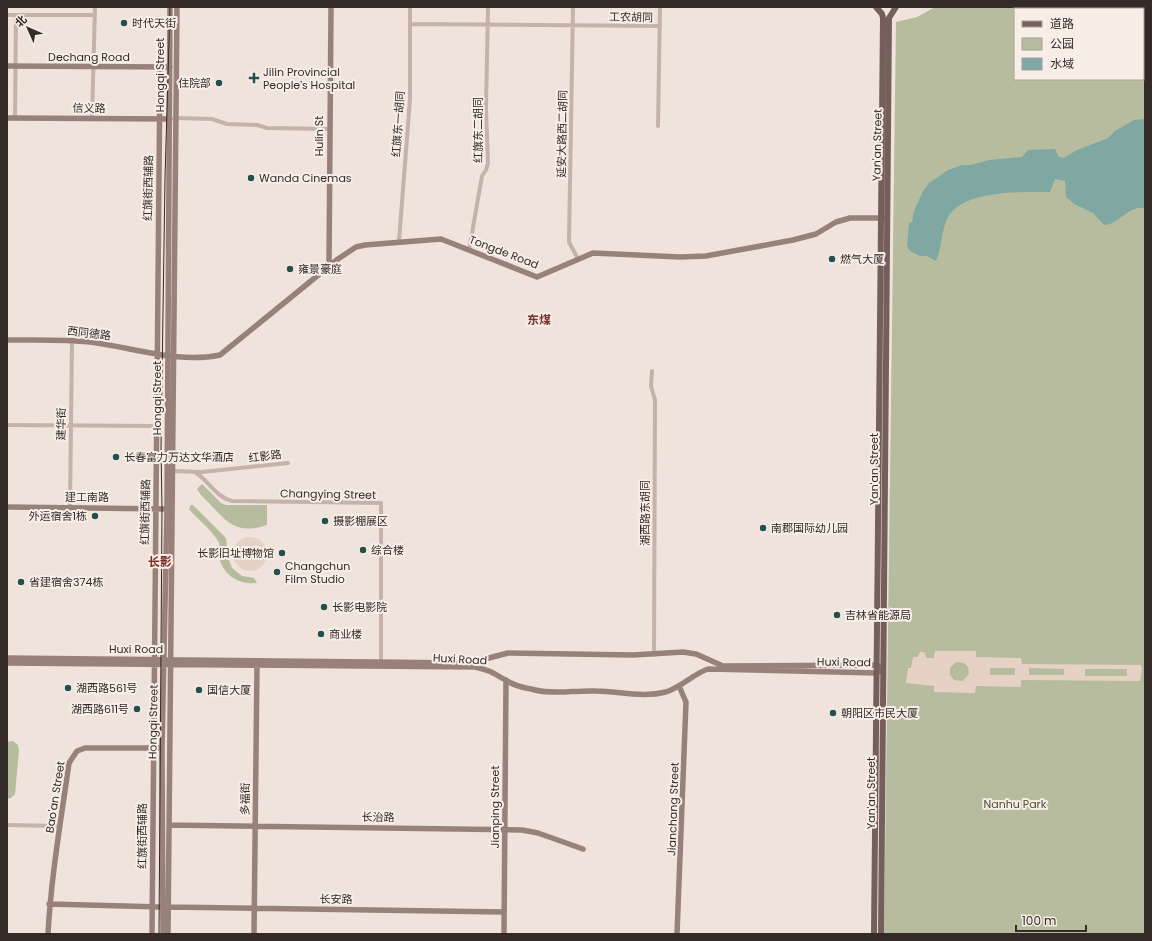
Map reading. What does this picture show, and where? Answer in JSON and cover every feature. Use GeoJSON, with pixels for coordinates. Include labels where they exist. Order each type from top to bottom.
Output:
{"type":"FeatureCollection","features":[{"type":"Feature","properties":{"kind":"main road","name":"Yan'an Street"},"geometry":{"type":"LineString","coordinates":[[876,7],[884,18],[880,934]]}},
{"type":"Feature","properties":{"kind":"main road","name":"Yan'an Street"},"geometry":{"type":"LineString","coordinates":[[874,934],[880,671],[877,665],[884,218],[889,18],[896,7]]}},
{"type":"Feature","properties":{"kind":"street"},"geometry":{"type":"LineString","coordinates":[[92,118],[95,7]]}},
{"type":"Feature","properties":{"kind":"street","name":"Hongqi Street"},"geometry":{"type":"LineString","coordinates":[[168,934],[165,907],[162,748],[167,662],[174,355],[173,119],[170,66],[170,7]]}},
{"type":"Feature","properties":{"kind":"street","name":"Hongqi Street"},"geometry":{"type":"LineString","coordinates":[[163,934],[169,825],[167,662],[167,354],[177,7]]}},
{"type":"Feature","properties":{"kind":"street","name":"Hulin St"},"geometry":{"type":"LineString","coordinates":[[329,266],[331,7]]}},
{"type":"Feature","properties":{"kind":"street","name":"红旗东一胡同"},"geometry":{"type":"LineString","coordinates":[[399,241],[410,99],[410,7]]}},
{"type":"Feature","properties":{"kind":"street","name":"红旗东二胡同"},"geometry":{"type":"LineString","coordinates":[[469,250],[482,176],[488,163],[486,108],[488,7]]}},
{"type":"Feature","properties":{"kind":"street","name":"延安大路西二胡同"},"geometry":{"type":"LineString","coordinates":[[573,7],[569,242],[578,259]]}},
{"type":"Feature","properties":{"kind":"street"},"geometry":{"type":"LineString","coordinates":[[658,126],[660,7]]}},
{"type":"Feature","properties":{"kind":"street"},"geometry":{"type":"LineString","coordinates":[[7,15],[95,15]]}},
{"type":"Feature","properties":{"kind":"street"},"geometry":{"type":"LineString","coordinates":[[15,118],[16,15]]}},
{"type":"Feature","properties":{"kind":"street","name":"工农胡同"},"geometry":{"type":"LineString","coordinates":[[410,24],[660,26]]}},
{"type":"Feature","properties":{"kind":"street","name":"Dechang Road"},"geometry":{"type":"LineString","coordinates":[[7,66],[170,66]]}},
{"type":"Feature","properties":{"kind":"street","name":"红旗街西辅路"},"geometry":{"type":"LineString","coordinates":[[152,934],[160,67]]}},
{"type":"Feature","properties":{"kind":"street","name":"信义路"},"geometry":{"type":"LineString","coordinates":[[7,118],[212,119],[227,124],[257,125],[267,128],[330,129]]}},
{"type":"Feature","properties":{"kind":"street","name":"Tongde Road"},"geometry":{"type":"LineString","coordinates":[[167,354],[200,357],[220,355],[329,266],[356,247],[399,241],[441,239],[537,278],[593,253],[680,257],[706,256],[793,240],[816,234],[841,220],[850,218],[884,218]]}},
{"type":"Feature","properties":{"kind":"street","name":"西同德路"},"geometry":{"type":"LineString","coordinates":[[7,340],[72,340],[157,354],[167,354]]}},
{"type":"Feature","properties":{"kind":"street","name":"建华街"},"geometry":{"type":"LineString","coordinates":[[70,507],[72,340]]}},
{"type":"Feature","properties":{"kind":"street","name":"湖西路东胡同"},"geometry":{"type":"LineString","coordinates":[[652,371],[651,386],[655,400],[654,654]]}},
{"type":"Feature","properties":{"kind":"street"},"geometry":{"type":"LineString","coordinates":[[7,425],[157,426]]}},
{"type":"Feature","properties":{"kind":"street","name":"红影路"},"geometry":{"type":"LineString","coordinates":[[172,471],[195,472],[288,463]]}},
{"type":"Feature","properties":{"kind":"street","name":"Changying Street"},"geometry":{"type":"LineString","coordinates":[[195,472],[203,477],[222,497],[232,501],[381,503],[381,664]]}},
{"type":"Feature","properties":{"kind":"street","name":"建工南路"},"geometry":{"type":"LineString","coordinates":[[7,507],[167,509]]}},
{"type":"Feature","properties":{"kind":"street","name":"Huxi Road"},"geometry":{"type":"LineString","coordinates":[[167,662],[257,665],[470,663],[508,653],[654,654],[683,652],[696,654],[723,666],[877,665]]}},
{"type":"Feature","properties":{"kind":"street","name":"Huxi Road"},"geometry":{"type":"LineString","coordinates":[[7,658],[154,662]]}},
{"type":"Feature","properties":{"kind":"street","name":"Huxi Road"},"geometry":{"type":"LineString","coordinates":[[7,663],[167,662],[381,664],[475,667],[492,671],[521,687],[537,691],[596,690],[629,694],[656,694],[679,686],[698,672],[708,669],[880,671]]}},
{"type":"Feature","properties":{"kind":"street","name":"多福街"},"geometry":{"type":"LineString","coordinates":[[254,934],[257,665]]}},
{"type":"Feature","properties":{"kind":"street","name":"Jianping Street"},"geometry":{"type":"LineString","coordinates":[[504,934],[506,680]]}},
{"type":"Feature","properties":{"kind":"street","name":"Jianchang Street"},"geometry":{"type":"LineString","coordinates":[[677,934],[686,702],[679,686]]}},
{"type":"Feature","properties":{"kind":"street","name":"Bao'an Street"},"geometry":{"type":"LineString","coordinates":[[48,934],[49,904],[69,763],[78,751],[85,748],[162,748]]}},
{"type":"Feature","properties":{"kind":"street"},"geometry":{"type":"LineString","coordinates":[[7,825],[60,826]]}},
{"type":"Feature","properties":{"kind":"street","name":"长治路"},"geometry":{"type":"LineString","coordinates":[[169,825],[505,829],[538,833],[584,849]]}},
{"type":"Feature","properties":{"kind":"street","name":"长安路"},"geometry":{"type":"LineString","coordinates":[[49,904],[504,912]]}},
{"type":"Feature","properties":{"kind":"green space","name":"Nanhu Park"},"geometry":{"type":"Polygon","coordinates":[[[935,7],[1145,7],[1145,934],[884,934],[896,22],[917,17],[935,7]]]}},
{"type":"Feature","properties":{"kind":"green space"},"geometry":{"type":"Polygon","coordinates":[[[202,484],[221,503],[226,505],[267,505],[267,525],[255,528],[245,528],[237,527],[230,523],[201,495],[197,489],[202,484]]]}},
{"type":"Feature","properties":{"kind":"green space"},"geometry":{"type":"Polygon","coordinates":[[[191,505],[193,505],[226,538],[228,557],[232,568],[242,576],[254,578],[257,583],[238,580],[232,577],[224,569],[219,556],[219,543],[212,532],[189,509],[191,505]]]}},
{"type":"Feature","properties":{"kind":"green space"},"geometry":{"type":"Polygon","coordinates":[[[13,741],[18,745],[19,751],[15,794],[11,798],[7,799],[7,742],[13,741]]]}},
{"type":"Feature","properties":{"kind":"shaded area"},"geometry":{"type":"Polygon","coordinates":[[[247,537],[253,537],[257,538],[264,544],[267,554],[266,561],[260,568],[253,571],[247,571],[243,570],[236,564],[233,557],[233,551],[234,547],[240,540],[247,537]]]}},
{"type":"Feature","properties":{"kind":"shaded area"},"geometry":{"type":"Polygon","coordinates":[[[935,651],[976,651],[976,657],[1021,658],[1022,664],[1141,665],[1142,669],[1140,681],[1021,680],[1021,687],[976,686],[975,693],[934,692],[934,686],[906,683],[908,668],[911,668],[913,657],[918,657],[920,652],[924,652],[927,658],[934,658],[935,651]],[[956,662],[950,668],[950,675],[954,680],[963,681],[969,674],[968,667],[964,663],[956,662]],[[990,668],[990,675],[1015,675],[1015,668],[990,668]],[[1029,668],[1029,675],[1064,675],[1064,669],[1029,668]],[[1085,669],[1085,676],[1127,676],[1127,669],[1085,669]]]}},
{"type":"Feature","properties":{"kind":"water"},"geometry":{"type":"Polygon","coordinates":[[[1145,119],[1145,208],[1134,209],[1115,222],[1104,225],[1093,213],[1074,204],[1066,197],[1065,181],[1055,179],[1050,192],[993,194],[978,197],[965,202],[954,209],[945,224],[936,261],[927,256],[920,256],[910,251],[907,246],[909,223],[912,222],[914,211],[923,191],[929,183],[948,170],[962,165],[971,165],[989,160],[1022,157],[1028,150],[1055,149],[1059,157],[1064,158],[1077,150],[1108,138],[1115,131],[1134,120],[1145,119]]]}},
{"type":"Feature","properties":{"kind":"tram line"},"geometry":{"type":"LineString","coordinates":[[159,934],[162,509],[161,448],[165,178],[170,7]]}},
{"type":"Feature","properties":{"kind":"place","name":"时代天街"},"geometry":{"type":"Point","coordinates":[124,23]}},
{"type":"Feature","properties":{"kind":"place","name":"Jilin Provincial People's Hospital"},"geometry":{"type":"Point","coordinates":[254,78]}},
{"type":"Feature","properties":{"kind":"place","name":"住院部"},"geometry":{"type":"Point","coordinates":[219,83]}},
{"type":"Feature","properties":{"kind":"place","name":"Wanda Cinemas"},"geometry":{"type":"Point","coordinates":[251,178]}},
{"type":"Feature","properties":{"kind":"place","name":"燃气大厦"},"geometry":{"type":"Point","coordinates":[832,259]}},
{"type":"Feature","properties":{"kind":"place","name":"雍景豪庭"},"geometry":{"type":"Point","coordinates":[290,269]}},
{"type":"Feature","properties":{"kind":"place","name":"长春富力万达文华酒店"},"geometry":{"type":"Point","coordinates":[116,457]}},
{"type":"Feature","properties":{"kind":"place","name":"外运宿舍1栋"},"geometry":{"type":"Point","coordinates":[95,516]}},
{"type":"Feature","properties":{"kind":"place","name":"摄影棚展区"},"geometry":{"type":"Point","coordinates":[325,521]}},
{"type":"Feature","properties":{"kind":"place","name":"南郡国际幼儿园"},"geometry":{"type":"Point","coordinates":[763,528]}},
{"type":"Feature","properties":{"kind":"place","name":"综合楼"},"geometry":{"type":"Point","coordinates":[363,550]}},
{"type":"Feature","properties":{"kind":"place","name":"长影旧址博物馆"},"geometry":{"type":"Point","coordinates":[282,553]}},
{"type":"Feature","properties":{"kind":"place","name":"Changchun Film Studio"},"geometry":{"type":"Point","coordinates":[277,572]}},
{"type":"Feature","properties":{"kind":"place","name":"省建宿舍374栋"},"geometry":{"type":"Point","coordinates":[21,582]}},
{"type":"Feature","properties":{"kind":"place","name":"长影电影院"},"geometry":{"type":"Point","coordinates":[324,607]}},
{"type":"Feature","properties":{"kind":"place","name":"吉林省能源局"},"geometry":{"type":"Point","coordinates":[837,615]}},
{"type":"Feature","properties":{"kind":"place","name":"商业楼"},"geometry":{"type":"Point","coordinates":[321,634]}},
{"type":"Feature","properties":{"kind":"place","name":"湖西路561号"},"geometry":{"type":"Point","coordinates":[68,688]}},
{"type":"Feature","properties":{"kind":"place","name":"国信大厦"},"geometry":{"type":"Point","coordinates":[199,690]}},
{"type":"Feature","properties":{"kind":"place","name":"湖西路611号"},"geometry":{"type":"Point","coordinates":[137,709]}},
{"type":"Feature","properties":{"kind":"place","name":"朝阳区市民大厦"},"geometry":{"type":"Point","coordinates":[833,713]}},
{"type":"Feature","properties":{"kind":"district","name":"东煤"},"geometry":{"type":"Point","coordinates":[539,320]}},
{"type":"Feature","properties":{"kind":"district","name":"长影"},"geometry":{"type":"Point","coordinates":[160,562]}}]}
